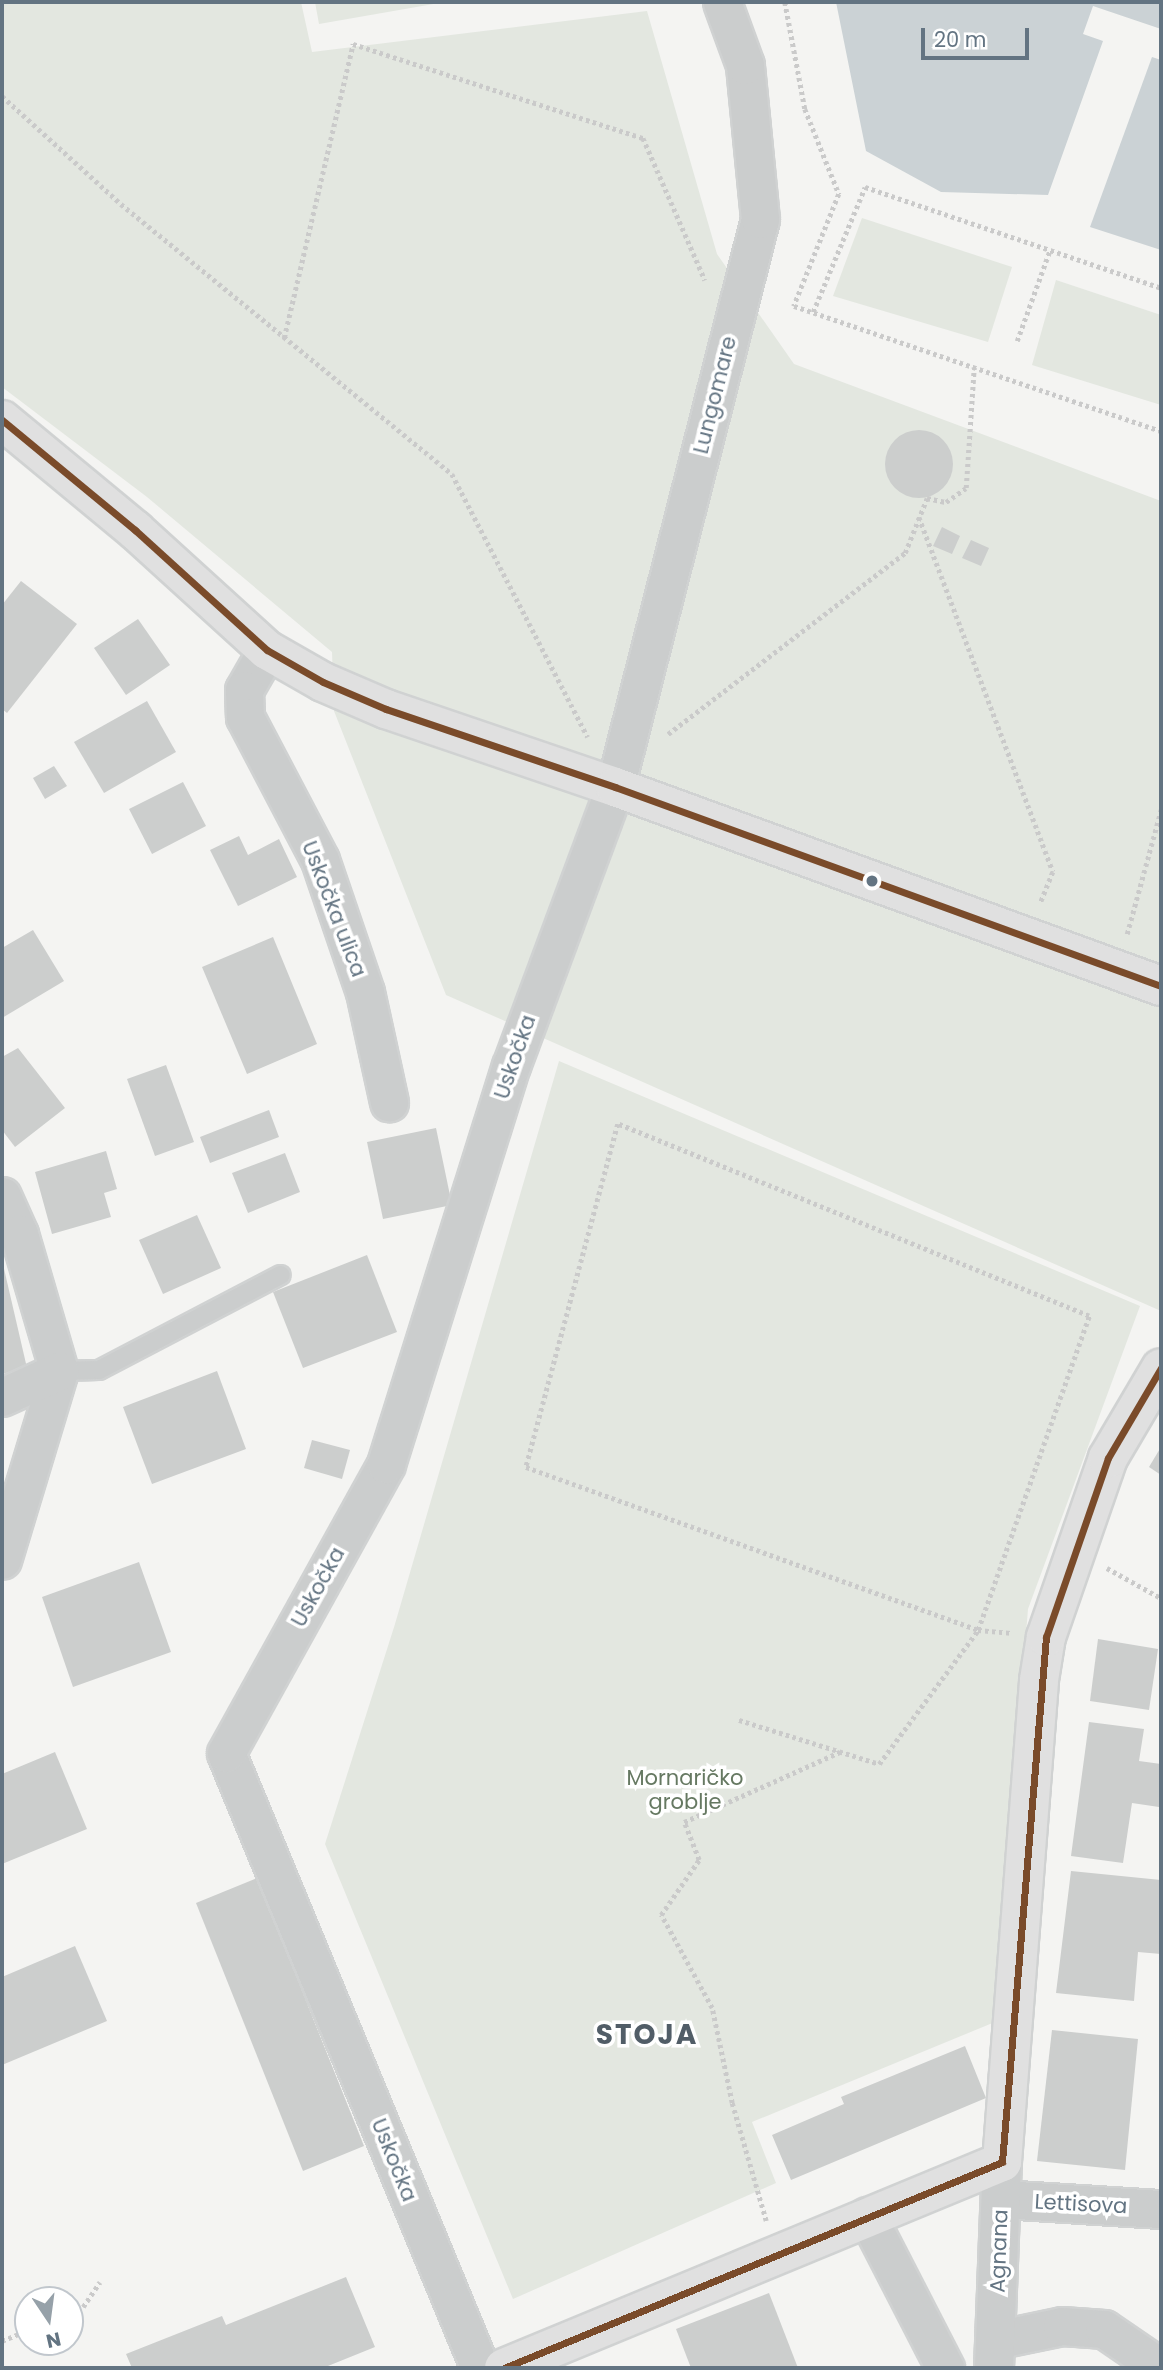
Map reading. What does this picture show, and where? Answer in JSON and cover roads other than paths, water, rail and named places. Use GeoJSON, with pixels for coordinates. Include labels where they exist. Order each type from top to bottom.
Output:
{"type":"FeatureCollection","features":[{"type":"Feature","properties":{"kind":"main road"},"geometry":{"type":"LineString","coordinates":[[2,420],[135,530],[267,650],[323,682],[386,709],[617,779],[1161,985]]}},
{"type":"Feature","properties":{"kind":"main road"},"geometry":{"type":"LineString","coordinates":[[504,2368],[867,2216],[1001,2181],[1039,1680],[1046,1637],[1108,1458],[1161,1368]]}},
{"type":"Feature","properties":{"kind":"street","name":"Lungomare"},"geometry":{"type":"LineString","coordinates":[[617,779],[760,219],[745,65],[722,2]]}},
{"type":"Feature","properties":{"kind":"street","name":"Uskočka ulica"},"geometry":{"type":"LineString","coordinates":[[267,650],[244,690],[245,717],[320,860],[365,992],[389,1102]]}},
{"type":"Feature","properties":{"kind":"street","name":"Uskočka"},"geometry":{"type":"LineString","coordinates":[[480,2368],[226,1754],[386,1464],[511,1066],[617,779]]}},
{"type":"Feature","properties":{"kind":"street"},"geometry":{"type":"LineString","coordinates":[[2,1196],[19,1234],[59,1371],[2,1560]]}},
{"type":"Feature","properties":{"kind":"street"},"geometry":{"type":"LineString","coordinates":[[2,1397],[59,1371]]}},
{"type":"Feature","properties":{"kind":"street","name":"Lettisova"},"geometry":{"type":"LineString","coordinates":[[1001,2181],[1161,2209]]}},
{"type":"Feature","properties":{"kind":"street","name":"Agnana"},"geometry":{"type":"LineString","coordinates":[[1001,2181],[994,2354],[1062,2326],[1104,2329],[1161,2368]]}},
{"type":"Feature","properties":{"kind":"street"},"geometry":{"type":"LineString","coordinates":[[867,2216],[945,2368]]}},
{"type":"Feature","properties":{"kind":"lane"},"geometry":{"type":"LineString","coordinates":[[59,1371],[99,1370],[281,1275]]}},
{"type":"Feature","properties":{"kind":"district","name":"STOJA"},"geometry":{"type":"Point","coordinates":[647,2035]}},
{"type":"Feature","properties":{"kind":"park label","name":"Mornaričko groblje"},"geometry":{"type":"Point","coordinates":[685,1790]}}]}
